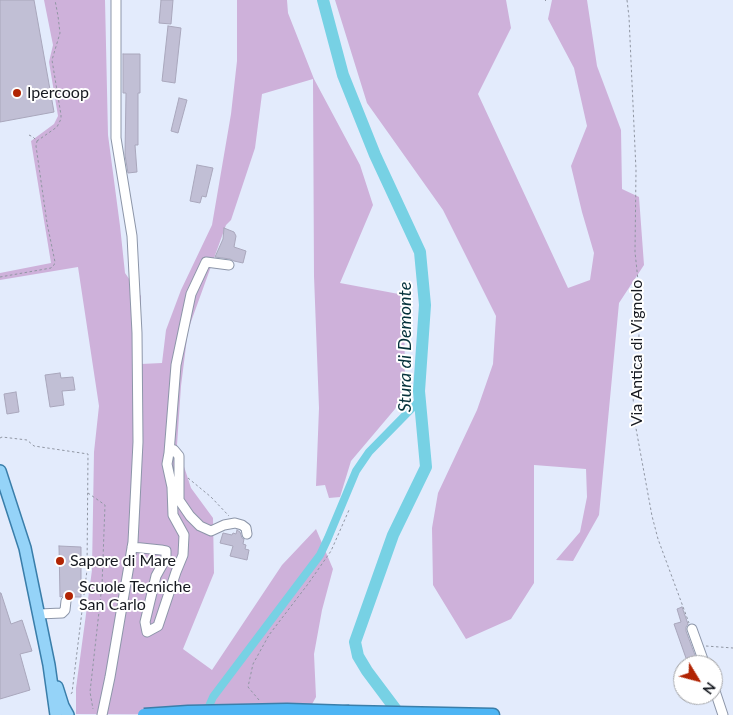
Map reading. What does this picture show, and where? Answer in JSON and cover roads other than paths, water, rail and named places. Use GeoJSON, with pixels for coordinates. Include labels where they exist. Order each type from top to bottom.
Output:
{"type":"FeatureCollection","features":[{"type":"Feature","properties":{"kind":"highway"},"geometry":{"type":"LineString","coordinates":[[144,715],[287,710],[493,715]]}},
{"type":"Feature","properties":{"kind":"highway"},"geometry":{"type":"LineString","coordinates":[[327,715],[349,712]]}},
{"type":"Feature","properties":{"kind":"main road"},"geometry":{"type":"LineString","coordinates":[[0,471],[25,548],[49,665],[56,715]]}},
{"type":"Feature","properties":{"kind":"main road"},"geometry":{"type":"LineString","coordinates":[[49,665],[68,715]]}},
{"type":"Feature","properties":{"kind":"street"},"geometry":{"type":"LineString","coordinates":[[102,715],[135,548],[133,542],[138,442],[137,333],[132,236],[116,138],[116,0]]}},
{"type":"Feature","properties":{"kind":"street"},"geometry":{"type":"LineString","coordinates":[[135,548],[166,551],[166,558],[156,576],[145,622],[147,632],[158,626],[183,555],[184,535],[173,515],[172,486],[167,464],[176,365],[191,294],[206,262],[229,265]]}},
{"type":"Feature","properties":{"kind":"street"},"geometry":{"type":"LineString","coordinates":[[169,453],[174,450],[179,456],[179,500],[190,516],[200,526],[211,531],[235,522],[246,528],[247,534]]}},
{"type":"Feature","properties":{"kind":"street"},"geometry":{"type":"LineString","coordinates":[[38,614],[62,613],[65,610],[66,601]]}},
{"type":"Feature","properties":{"kind":"street"},"geometry":{"type":"LineString","coordinates":[[692,629],[701,655]]}},
{"type":"Feature","properties":{"kind":"waterway","name":"Stura di Demonte"},"geometry":{"type":"LineString","coordinates":[[323,0],[343,75],[375,155],[420,252],[425,305],[419,391],[426,467],[393,535],[355,642],[358,656],[367,671],[400,715]]}},
{"type":"Feature","properties":{"kind":"waterway"},"geometry":{"type":"LineString","coordinates":[[206,713],[213,697],[320,555],[356,471],[369,452],[420,400]]}},
{"type":"Feature","properties":{"kind":"place","name":"Ipercoop"},"geometry":{"type":"Point","coordinates":[17,93]}},
{"type":"Feature","properties":{"kind":"place","name":"Sapore di Mare"},"geometry":{"type":"Point","coordinates":[60,561]}},
{"type":"Feature","properties":{"kind":"place","name":"Scuole Tecniche San Carlo"},"geometry":{"type":"Point","coordinates":[69,596]}}]}
